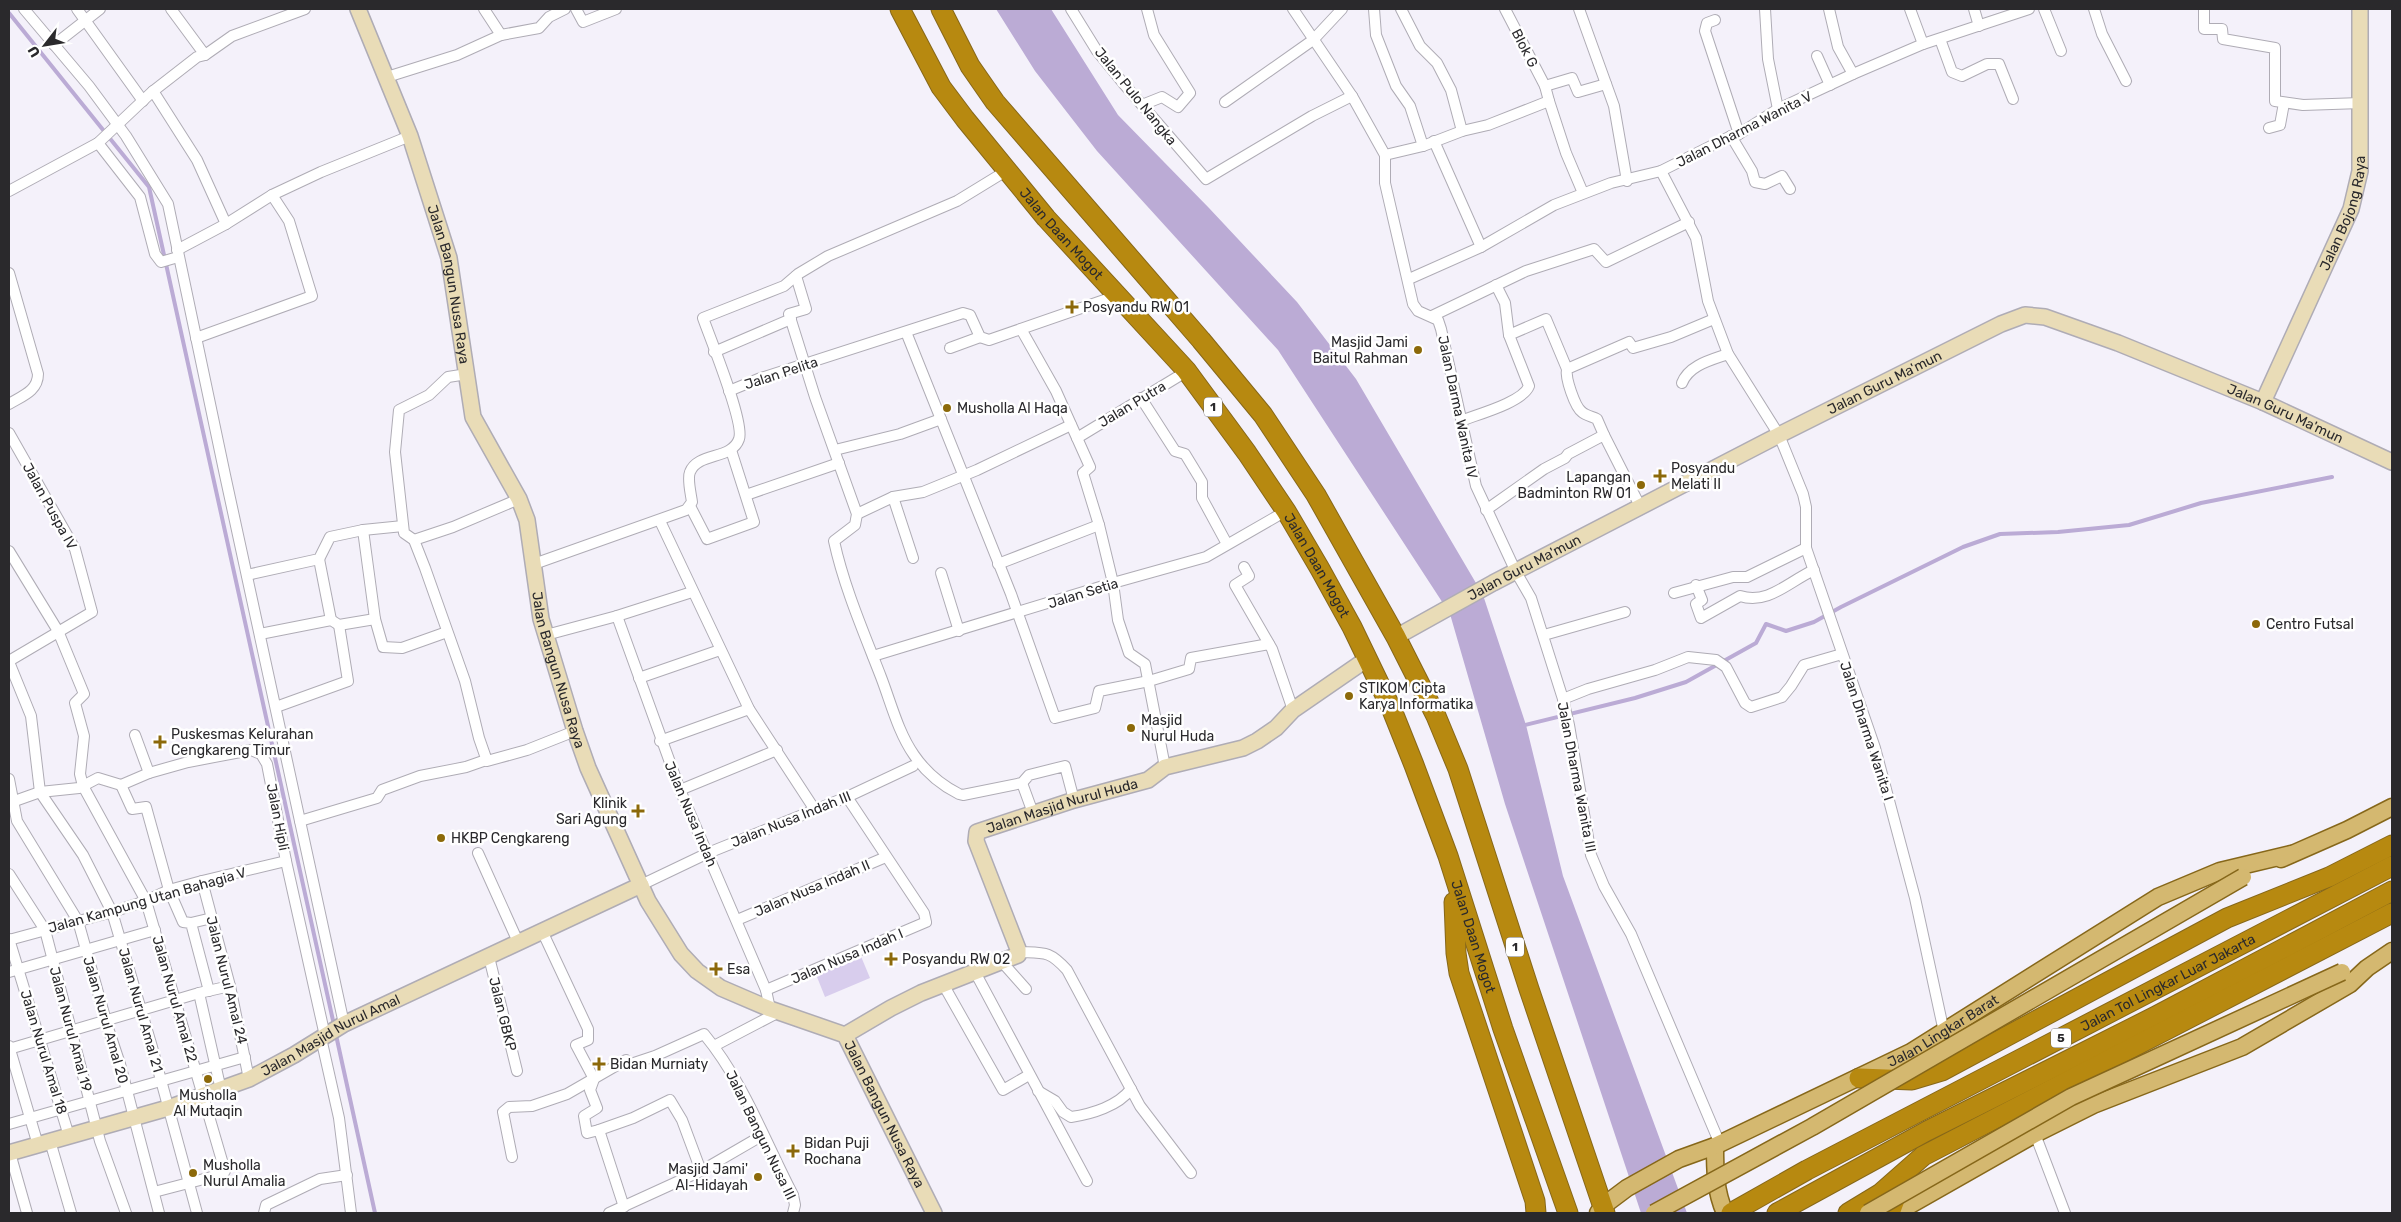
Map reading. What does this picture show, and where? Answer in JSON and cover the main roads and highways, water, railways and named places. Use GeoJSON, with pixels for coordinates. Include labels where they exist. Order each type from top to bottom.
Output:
{"type":"FeatureCollection","features":[{"type":"Feature","properties":{"kind":"highway","name":"Jalan Daan Mogot"},"geometry":{"type":"LineString","coordinates":[[900,9],[941,87],[1006,171],[1116,296],[1186,370],[1247,453],[1286,511],[1320,569],[1396,719],[1448,856],[1503,1029],[1568,1213]]}},
{"type":"Feature","properties":{"kind":"highway","name":"1"},"geometry":{"type":"LineString","coordinates":[[941,9],[970,66],[995,102],[1201,340],[1263,415],[1316,495],[1396,637],[1436,716],[1458,769],[1602,1211]]}},
{"type":"Feature","properties":{"kind":"highway"},"geometry":{"type":"LineString","coordinates":[[1859,1078],[1912,1080],[1942,1071],[2227,918],[2329,877],[2392,845]]}},
{"type":"Feature","properties":{"kind":"highway"},"geometry":{"type":"LineString","coordinates":[[1448,856],[1454,901],[1456,953],[1468,1003],[1536,1201],[1536,1213]]}},
{"type":"Feature","properties":{"kind":"highway","name":"Jalan Tol Lingkar Luar Jakarta"},"geometry":{"type":"LineString","coordinates":[[1731,1213],[1806,1170],[2392,866]]}},
{"type":"Feature","properties":{"kind":"highway","name":"Jalan Tol Lingkar Luar Jakarta"},"geometry":{"type":"LineString","coordinates":[[1777,1213],[1927,1131],[2156,1016],[2392,891]]}},
{"type":"Feature","properties":{"kind":"highway"},"geometry":{"type":"LineString","coordinates":[[1848,1213],[1881,1192],[1923,1156],[2392,913]]}},
{"type":"Feature","properties":{"kind":"highway"},"geometry":{"type":"LineString","coordinates":[[1468,1003],[1503,1029]]}},
{"type":"Feature","properties":{"kind":"highway"},"geometry":{"type":"LineString","coordinates":[[1890,1213],[1906,1170]]}},
{"type":"Feature","properties":{"kind":"main road","name":"Jalan Lingkar Barat"},"geometry":{"type":"LineString","coordinates":[[1654,1213],[1812,1128],[2243,877],[2291,854],[2389,813]]}},
{"type":"Feature","properties":{"kind":"main road","name":"Jalan Lingkar Barat"},"geometry":{"type":"LineString","coordinates":[[1602,1211],[1627,1188],[1679,1159],[1718,1145],[1859,1078],[1944,1032],[2158,897],[2220,871],[2291,854]]}},
{"type":"Feature","properties":{"kind":"main road"},"geometry":{"type":"LineString","coordinates":[[1896,1213],[2035,1134],[2113,1096],[2242,1047],[2350,984],[2367,968],[2392,951]]}},
{"type":"Feature","properties":{"kind":"main road"},"geometry":{"type":"LineString","coordinates":[[1868,1213],[2071,1097],[2342,972],[2367,968]]}},
{"type":"Feature","properties":{"kind":"main road"},"geometry":{"type":"LineString","coordinates":[[1718,1145],[1714,1175],[1725,1213]]}},
{"type":"Feature","properties":{"kind":"waterway"},"geometry":{"type":"LineString","coordinates":[[9,13],[149,187],[334,1025]]}},
{"type":"Feature","properties":{"kind":"waterway"},"geometry":{"type":"LineString","coordinates":[[1521,726],[1635,698],[1686,682],[1756,643],[1766,624],[1786,631],[1814,622],[1963,547],[2000,534],[2058,532],[2129,525],[2201,503],[2332,477]]}},
{"type":"Feature","properties":{"kind":"waterway"},"geometry":{"type":"LineString","coordinates":[[336,1035],[375,1213]]}},
{"type":"Feature","properties":{"kind":"place","name":"Posyandu RW 01"},"geometry":{"type":"Point","coordinates":[1072,307]}},
{"type":"Feature","properties":{"kind":"place","name":"Masjid Jami Baitul Rahman"},"geometry":{"type":"Point","coordinates":[1418,350]}},
{"type":"Feature","properties":{"kind":"place","name":"Musholla Al Haqa"},"geometry":{"type":"Point","coordinates":[947,408]}},
{"type":"Feature","properties":{"kind":"place","name":"Posyandu Melati II"},"geometry":{"type":"Point","coordinates":[1660,476]}},
{"type":"Feature","properties":{"kind":"place","name":"Lapangan Badminton RW 01"},"geometry":{"type":"Point","coordinates":[1641,485]}},
{"type":"Feature","properties":{"kind":"place","name":"Centro Futsal"},"geometry":{"type":"Point","coordinates":[2256,624]}},
{"type":"Feature","properties":{"kind":"place","name":"STIKOM Cipta Karya Informatika"},"geometry":{"type":"Point","coordinates":[1349,696]}},
{"type":"Feature","properties":{"kind":"place","name":"Masjid Nurul Huda"},"geometry":{"type":"Point","coordinates":[1131,728]}},
{"type":"Feature","properties":{"kind":"place","name":"Puskesmas Kelurahan Cengkareng Timur"},"geometry":{"type":"Point","coordinates":[160,742]}},
{"type":"Feature","properties":{"kind":"place","name":"Klinik Sari Agung"},"geometry":{"type":"Point","coordinates":[638,811]}},
{"type":"Feature","properties":{"kind":"place","name":"HKBP Cengkareng"},"geometry":{"type":"Point","coordinates":[441,838]}},
{"type":"Feature","properties":{"kind":"place","name":"Posyandu RW 02"},"geometry":{"type":"Point","coordinates":[891,959]}},
{"type":"Feature","properties":{"kind":"place","name":"Esa"},"geometry":{"type":"Point","coordinates":[716,969]}},
{"type":"Feature","properties":{"kind":"place","name":"Bidan Murniaty"},"geometry":{"type":"Point","coordinates":[599,1064]}},
{"type":"Feature","properties":{"kind":"place","name":"Musholla Al Mutaqin"},"geometry":{"type":"Point","coordinates":[208,1079]}},
{"type":"Feature","properties":{"kind":"place","name":"Bidan Puji Rochana"},"geometry":{"type":"Point","coordinates":[793,1151]}},
{"type":"Feature","properties":{"kind":"place","name":"Musholla Nurul Amalia"},"geometry":{"type":"Point","coordinates":[193,1173]}},
{"type":"Feature","properties":{"kind":"place","name":"Masjid Jami' Al-Hidayah"},"geometry":{"type":"Point","coordinates":[758,1177]}}]}
